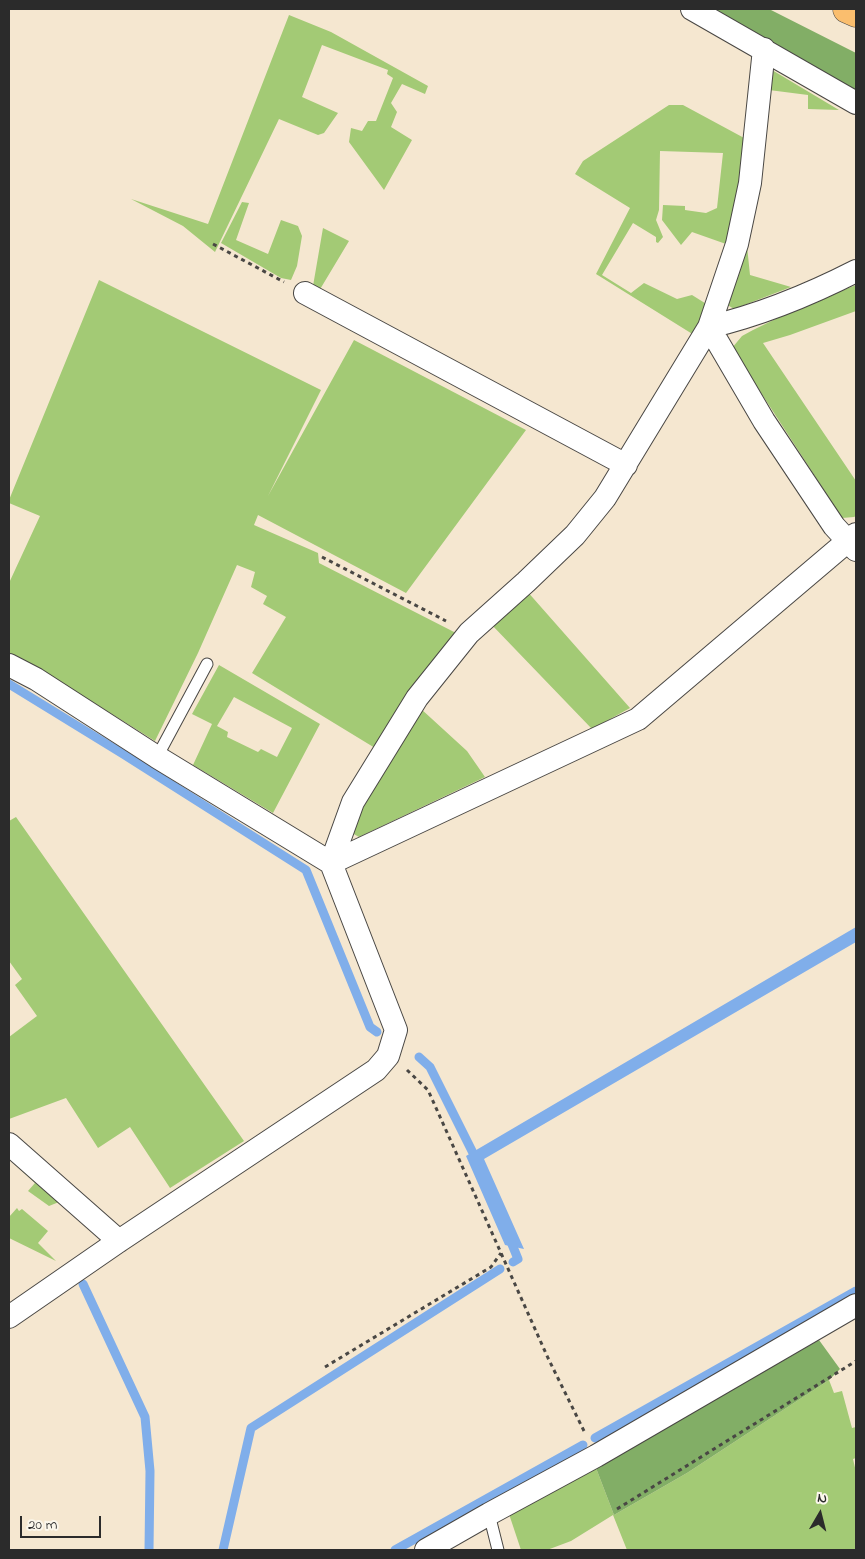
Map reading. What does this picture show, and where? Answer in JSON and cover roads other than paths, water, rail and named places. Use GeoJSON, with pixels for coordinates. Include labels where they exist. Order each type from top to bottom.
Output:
{"type":"FeatureCollection","features":[{"type":"Feature","properties":{"kind":"highway"},"geometry":{"type":"LineString","coordinates":[[847,9],[856,13]]}},
{"type":"Feature","properties":{"kind":"street"},"geometry":{"type":"LineString","coordinates":[[692,9],[856,103]]}},
{"type":"Feature","properties":{"kind":"street"},"geometry":{"type":"LineString","coordinates":[[331,863],[353,802],[417,698],[469,633],[575,535],[605,498],[709,327],[737,244],[750,183],[764,49]]}},
{"type":"Feature","properties":{"kind":"street"},"geometry":{"type":"LineString","coordinates":[[709,327],[737,321],[773,308],[856,271]]}},
{"type":"Feature","properties":{"kind":"street"},"geometry":{"type":"LineString","coordinates":[[304,293],[626,465]]}},
{"type":"Feature","properties":{"kind":"street"},"geometry":{"type":"LineString","coordinates":[[331,863],[638,719],[854,542],[834,526],[764,421],[709,327]]}},
{"type":"Feature","properties":{"kind":"street"},"geometry":{"type":"LineString","coordinates":[[9,665],[36,679],[157,757],[331,863],[396,1030],[388,1056],[376,1070],[119,1240],[9,1317]]}},
{"type":"Feature","properties":{"kind":"street"},"geometry":{"type":"LineString","coordinates":[[9,1144],[119,1240]]}},
{"type":"Feature","properties":{"kind":"street"},"geometry":{"type":"LineString","coordinates":[[426,1550],[596,1456],[856,1305]]}},
{"type":"Feature","properties":{"kind":"lane"},"geometry":{"type":"LineString","coordinates":[[157,757],[207,664]]}},
{"type":"Feature","properties":{"kind":"lane"},"geometry":{"type":"LineString","coordinates":[[489,1514],[498,1550]]}},
{"type":"Feature","properties":{"kind":"water"},"geometry":{"type":"Polygon","coordinates":[[[856,927],[856,942],[484,1159],[524,1249],[505,1245],[466,1156],[856,927]]]}},
{"type":"Feature","properties":{"kind":"waterway"},"geometry":{"type":"LineString","coordinates":[[9,684],[306,870],[370,1027],[377,1032]]}},
{"type":"Feature","properties":{"kind":"waterway"},"geometry":{"type":"LineString","coordinates":[[419,1057],[430,1067],[477,1161]]}},
{"type":"Feature","properties":{"kind":"waterway"},"geometry":{"type":"LineString","coordinates":[[509,1237],[518,1259],[513,1262]]}},
{"type":"Feature","properties":{"kind":"waterway"},"geometry":{"type":"LineString","coordinates":[[223,1550],[251,1428],[500,1269]]}},
{"type":"Feature","properties":{"kind":"waterway"},"geometry":{"type":"LineString","coordinates":[[83,1284],[145,1417],[150,1471],[149,1550]]}},
{"type":"Feature","properties":{"kind":"waterway"},"geometry":{"type":"LineString","coordinates":[[595,1438],[856,1291]]}},
{"type":"Feature","properties":{"kind":"waterway"},"geometry":{"type":"LineString","coordinates":[[395,1550],[583,1445]]}}]}
